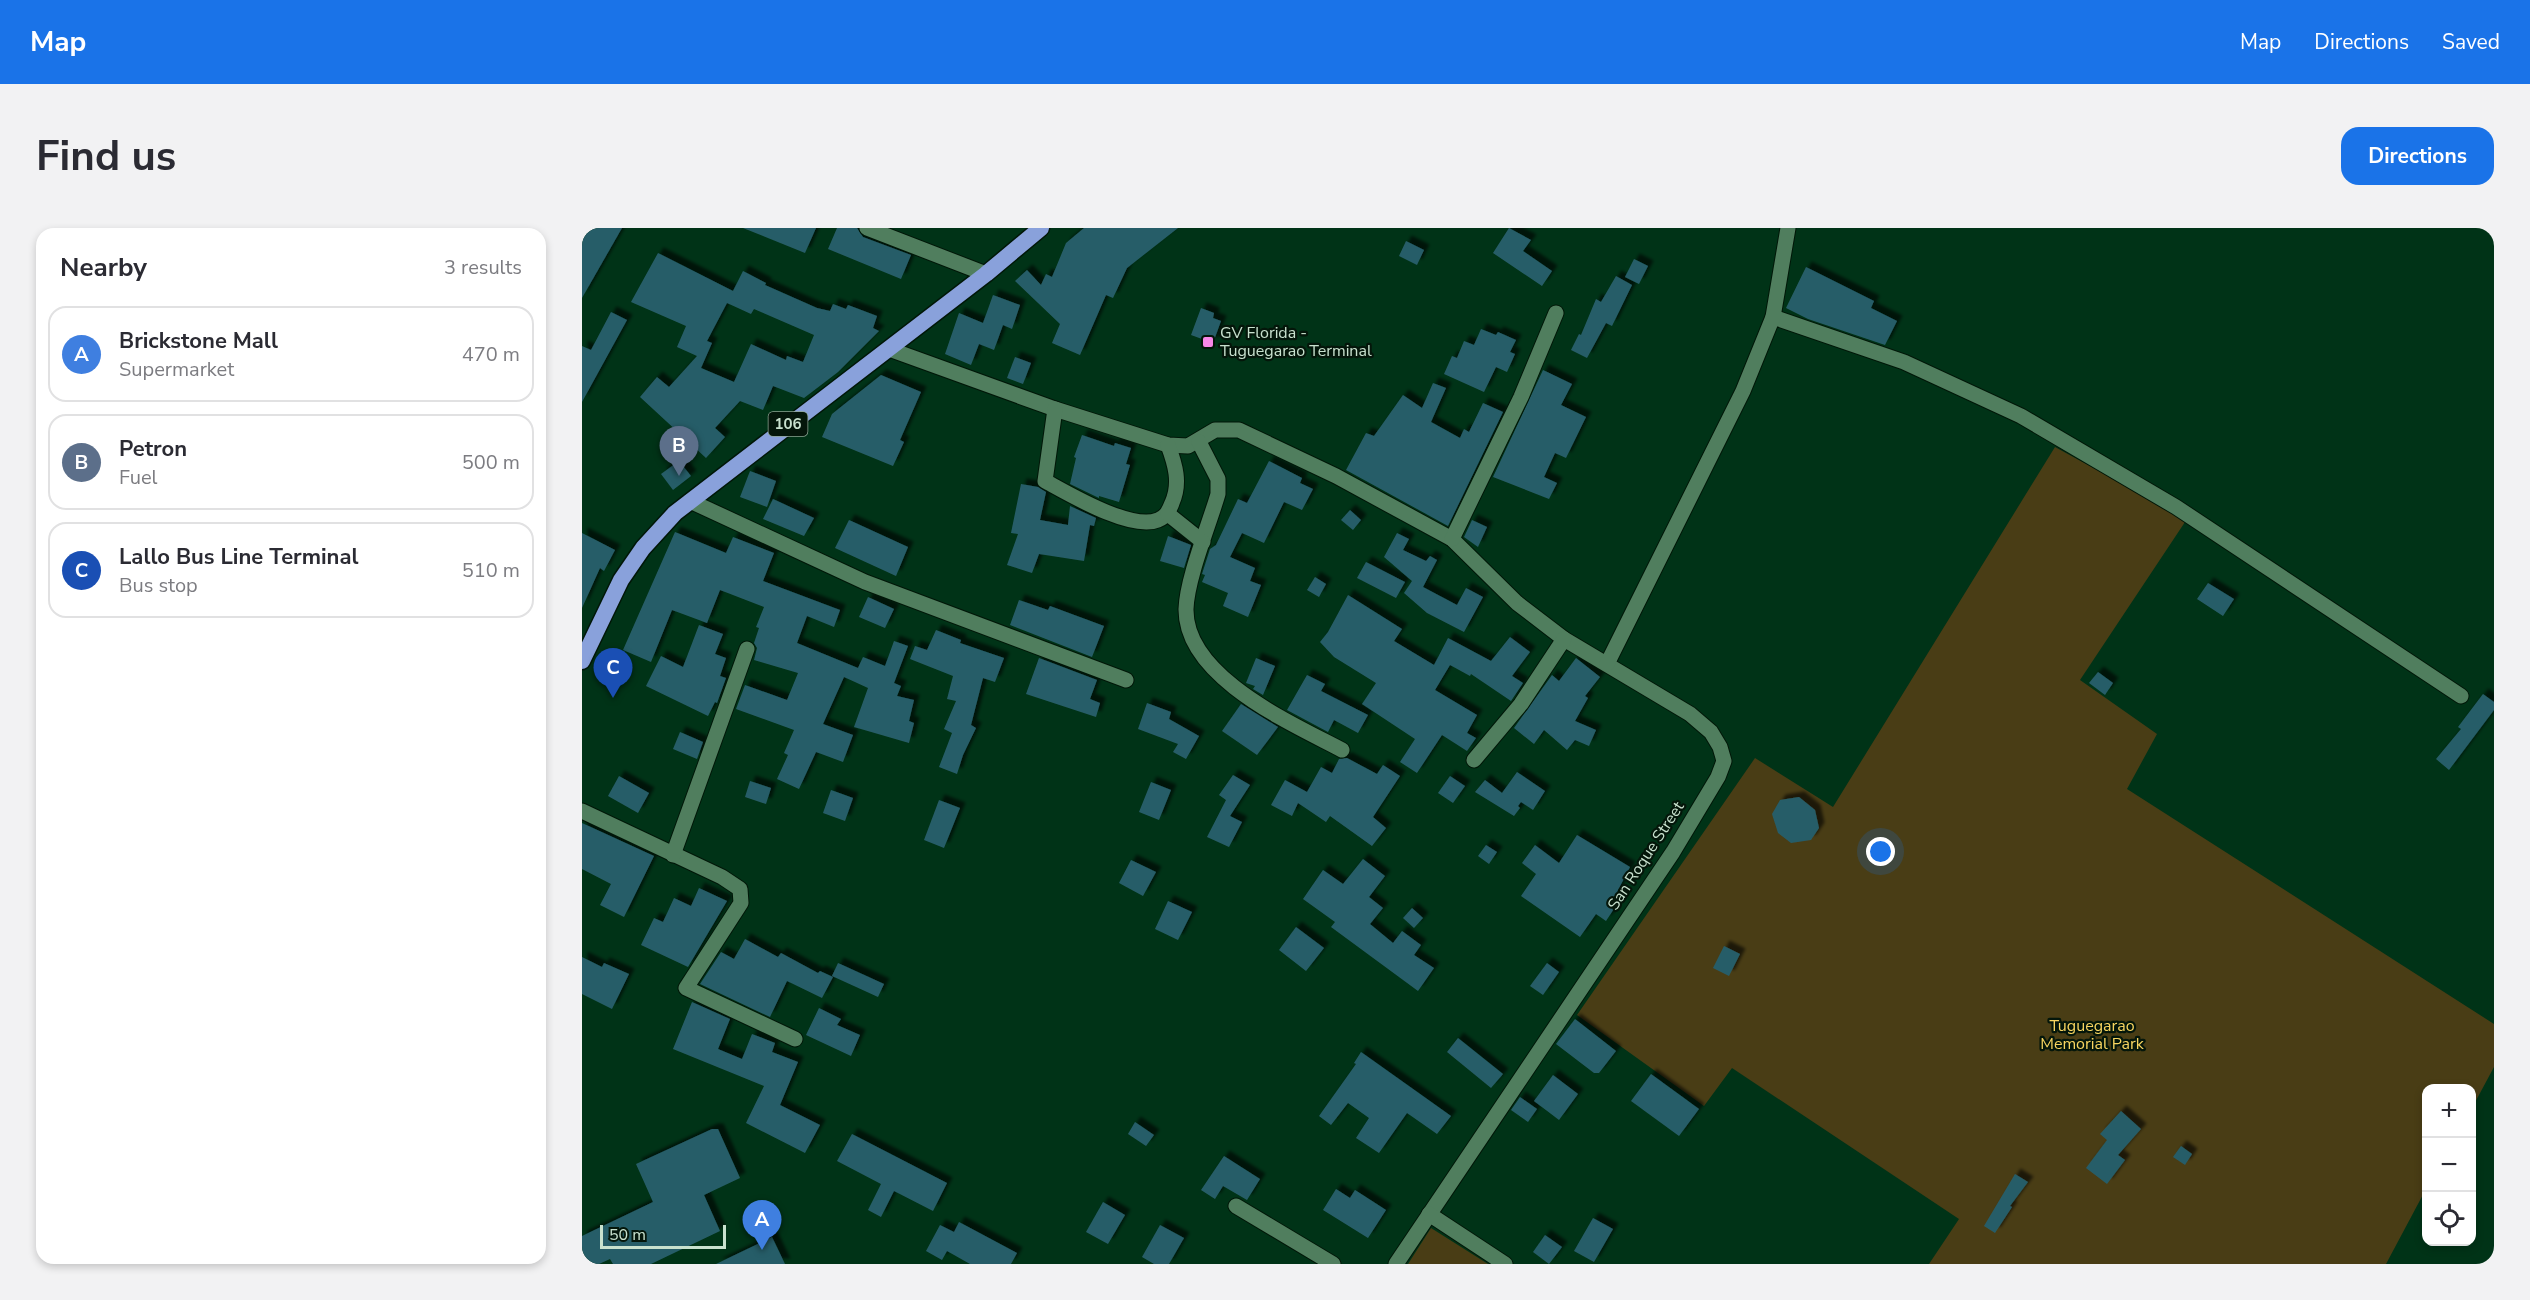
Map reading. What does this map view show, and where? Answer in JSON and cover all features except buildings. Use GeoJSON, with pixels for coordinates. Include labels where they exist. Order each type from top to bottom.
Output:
{"type":"FeatureCollection","features":[{"type":"Feature","properties":{"kind":"highway","name":"106"},"geometry":{"type":"LineString","coordinates":[[582,661],[621,580],[643,548],[690,501],[986,274],[1041,228]]}},
{"type":"Feature","properties":{"kind":"street"},"geometry":{"type":"LineString","coordinates":[[867,228],[986,274]]}},
{"type":"Feature","properties":{"kind":"street"},"geometry":{"type":"LineString","coordinates":[[1606,664],[1743,391],[1773,317],[1788,228]]}},
{"type":"Feature","properties":{"kind":"street"},"geometry":{"type":"LineString","coordinates":[[1452,539],[1521,397],[1556,313]]}},
{"type":"Feature","properties":{"kind":"street"},"geometry":{"type":"LineString","coordinates":[[1773,317],[1904,362],[2021,416],[2176,507],[2461,696]]}},
{"type":"Feature","properties":{"kind":"street"},"geometry":{"type":"LineString","coordinates":[[889,349],[1056,409],[1168,445],[1176,467],[1177,481],[1174,499],[1168,514],[1158,520],[1144,523],[1098,508],[1045,481],[1056,409]]}},
{"type":"Feature","properties":{"kind":"street","name":"San Roque Street"},"geometry":{"type":"LineString","coordinates":[[1168,445],[1188,446],[1215,430],[1239,430],[1336,476],[1452,539],[1517,603],[1564,639],[1690,714],[1711,732],[1720,747],[1724,761],[1673,852],[1396,1264]]}},
{"type":"Feature","properties":{"kind":"street"},"geometry":{"type":"LineString","coordinates":[[1199,441],[1218,479],[1218,494],[1186,609],[1190,633],[1201,654],[1242,693],[1342,750]]}},
{"type":"Feature","properties":{"kind":"street"},"geometry":{"type":"LineString","coordinates":[[690,501],[865,582],[1126,680]]}},
{"type":"Feature","properties":{"kind":"street"},"geometry":{"type":"LineString","coordinates":[[1168,514],[1203,542]]}},
{"type":"Feature","properties":{"kind":"street"},"geometry":{"type":"LineString","coordinates":[[1474,760],[1521,704],[1564,639]]}},
{"type":"Feature","properties":{"kind":"street"},"geometry":{"type":"LineString","coordinates":[[673,855],[747,648]]}},
{"type":"Feature","properties":{"kind":"street"},"geometry":{"type":"LineString","coordinates":[[582,811],[722,876],[740,889],[741,903],[686,988],[795,1039]]}},
{"type":"Feature","properties":{"kind":"street"},"geometry":{"type":"LineString","coordinates":[[1236,1206],[1333,1264]]}},
{"type":"Feature","properties":{"kind":"street"},"geometry":{"type":"LineString","coordinates":[[1429,1214],[1505,1264]]}},
{"type":"Feature","properties":{"kind":"green space","name":"Tuguegarao Memorial Park"},"geometry":{"type":"Polygon","coordinates":[[[2055,447],[2187,519],[2080,680],[2157,734],[2127,789],[2494,1024],[2494,1067],[2476,1101],[2476,1084],[2422,1084],[2422,1196],[2386,1264],[1929,1264],[1959,1219],[1732,1068],[1704,1106],[1577,1015],[1755,758],[1833,807],[2055,447]]]}},
{"type":"Feature","properties":{"kind":"green space"},"geometry":{"type":"Polygon","coordinates":[[[1431,1228],[1488,1264],[1408,1264],[1431,1228]]]}},
{"type":"Feature","properties":{"kind":"place","name":"GV Florida - Tuguegarao Terminal"},"geometry":{"type":"Point","coordinates":[1208,342]}},
{"type":"Feature","properties":{"kind":"place","name":"Petron"},"geometry":{"type":"Point","coordinates":[679,476]}},
{"type":"Feature","properties":{"kind":"place","name":"Lallo Bus Line Terminal"},"geometry":{"type":"Point","coordinates":[613,698]}},
{"type":"Feature","properties":{"kind":"place","name":"Brickstone Mall"},"geometry":{"type":"Point","coordinates":[762,1250]}}]}
